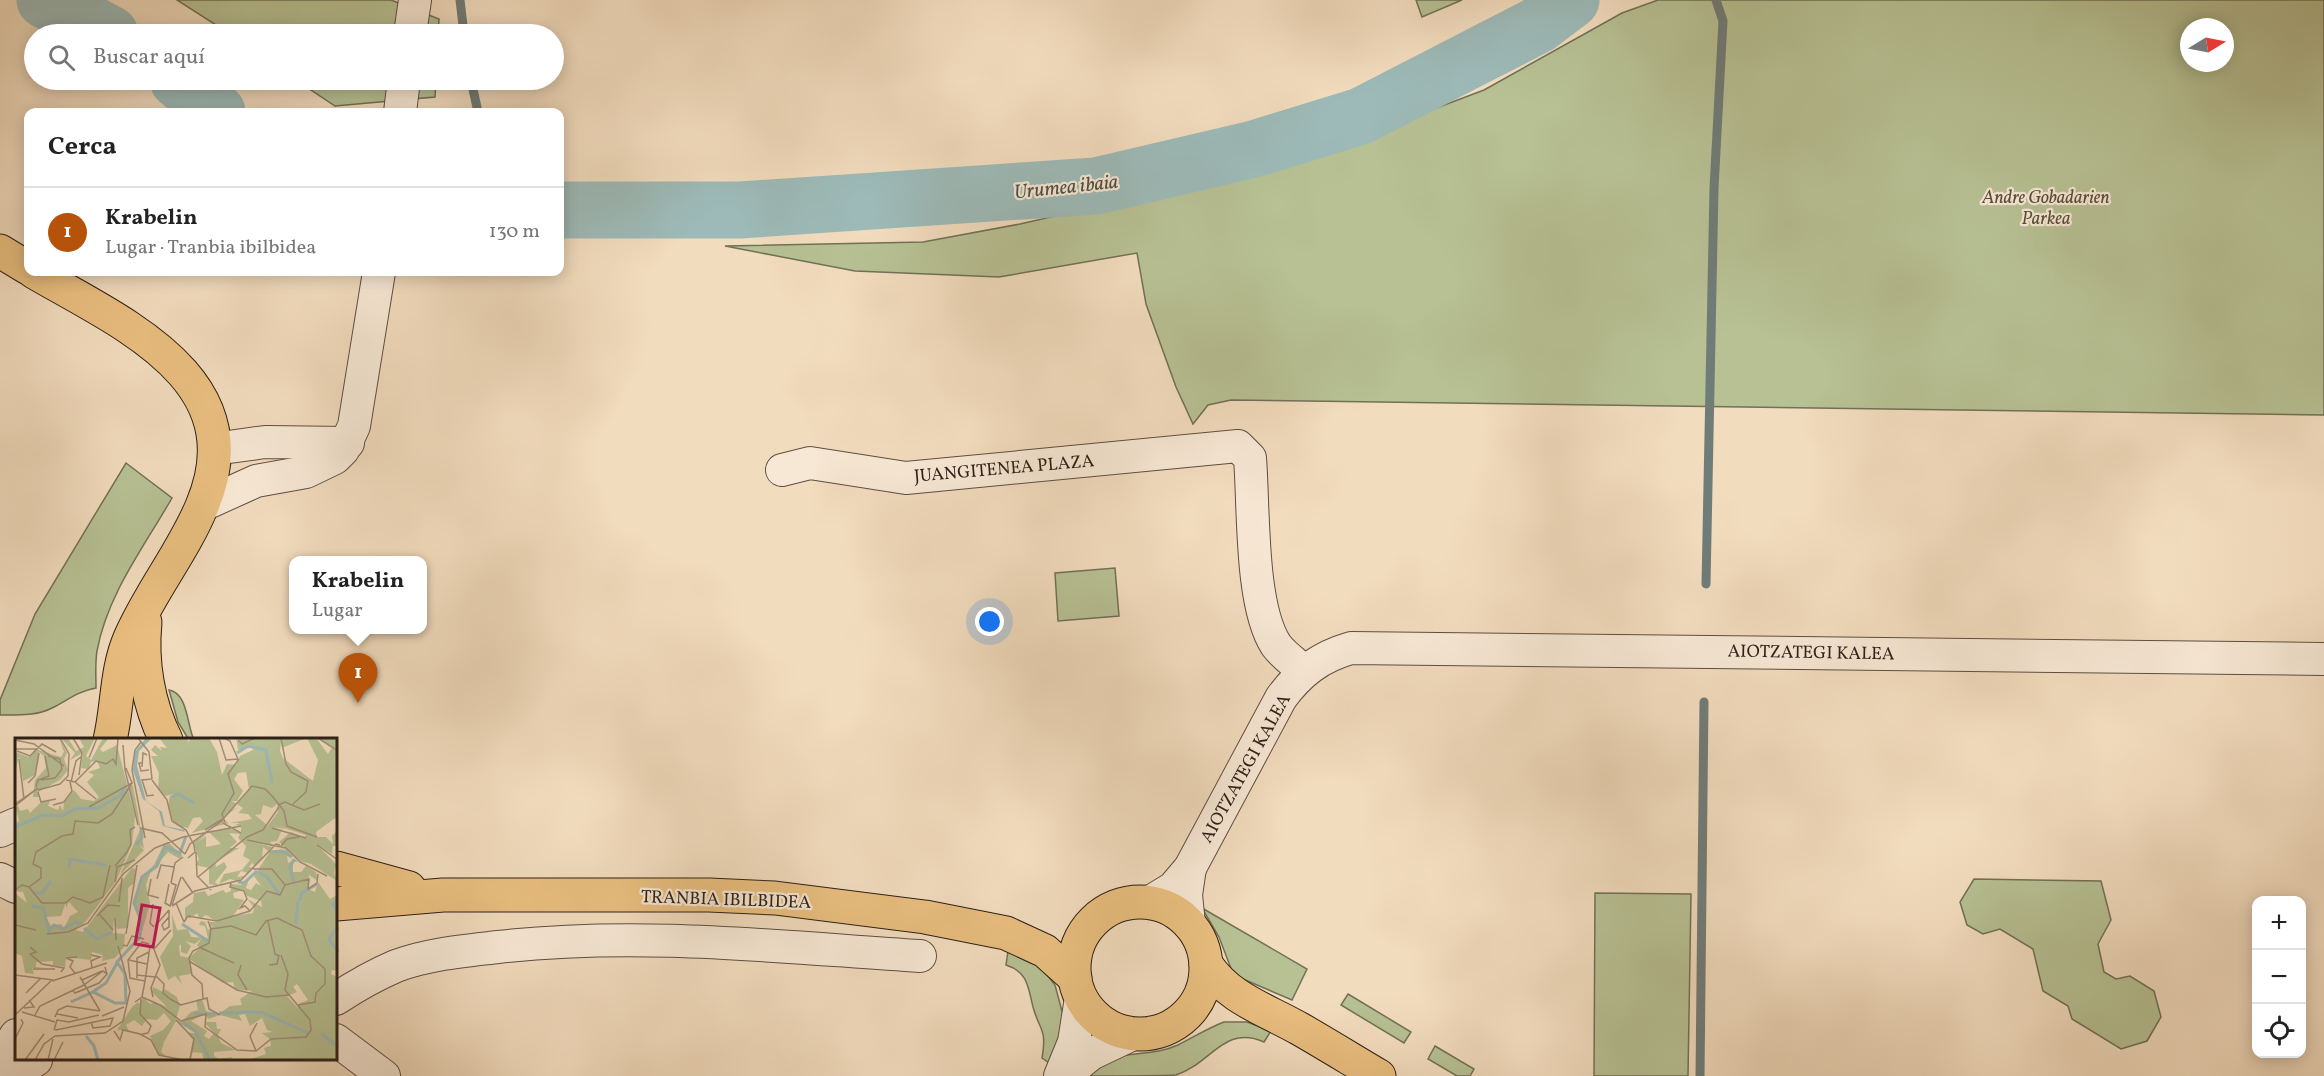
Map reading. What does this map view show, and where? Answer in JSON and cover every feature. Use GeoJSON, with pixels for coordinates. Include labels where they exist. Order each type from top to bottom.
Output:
{"type":"FeatureCollection","features":[{"type":"Feature","properties":{"kind":"main road"},"geometry":{"type":"LineString","coordinates":[[0,251],[24,266]]}},
{"type":"Feature","properties":{"kind":"main road"},"geometry":{"type":"LineString","coordinates":[[41,276],[154,343],[190,379],[211,424],[214,449],[211,479],[203,505],[129,639],[119,676],[110,738]]}},
{"type":"Feature","properties":{"kind":"main road"},"geometry":{"type":"LineString","coordinates":[[147,605],[144,636],[145,668],[151,699],[165,738]]}},
{"type":"Feature","properties":{"kind":"main road","name":"TRANBIA IBILBIDEA"},"geometry":{"type":"LineString","coordinates":[[338,869],[443,895]]}},
{"type":"Feature","properties":{"kind":"main road","name":"TRANBIA IBILBIDEA"},"geometry":{"type":"LineString","coordinates":[[338,904],[443,895],[709,895],[775,898],[925,917],[1006,933],[1045,951],[1078,988],[1094,1016],[1112,1028],[1133,1034],[1155,1033],[1175,1025],[1192,1010],[1201,996],[1206,964],[1203,947],[1189,924],[1168,908],[1150,902],[1120,906],[1095,920],[1051,931],[1006,933]]}},
{"type":"Feature","properties":{"kind":"main road","name":"TRANBIA IBILBIDEA"},"geometry":{"type":"LineString","coordinates":[[1078,988],[1078,946],[1095,920]]}},
{"type":"Feature","properties":{"kind":"main road","name":"TRANBIA IBILBIDEA"},"geometry":{"type":"LineString","coordinates":[[1206,964],[1222,985],[1246,1002],[1282,1019],[1379,1076]]}},
{"type":"Feature","properties":{"kind":"main road","name":"TRANBIA IBILBIDEA"},"geometry":{"type":"LineString","coordinates":[[1192,1010],[1219,1003],[1246,1002]]}},
{"type":"Feature","properties":{"kind":"street"},"geometry":{"type":"LineString","coordinates":[[411,24],[415,0]]}},
{"type":"Feature","properties":{"kind":"street"},"geometry":{"type":"LineString","coordinates":[[400,108],[403,90]]}},
{"type":"Feature","properties":{"kind":"street"},"geometry":{"type":"LineString","coordinates":[[203,505],[256,481],[306,472],[321,466],[335,458],[348,443],[354,426],[378,282]]}},
{"type":"Feature","properties":{"kind":"street"},"geometry":{"type":"LineString","coordinates":[[214,449],[265,442],[348,443]]}},
{"type":"Feature","properties":{"kind":"street","name":"JUANGITENEA PLAZA"},"geometry":{"type":"LineString","coordinates":[[782,470],[810,463],[906,478],[1238,446],[1250,458],[1258,595],[1263,619],[1277,647],[1304,671]]}},
{"type":"Feature","properties":{"kind":"street","name":"AIOTZATEGI KALEA"},"geometry":{"type":"LineString","coordinates":[[1150,902],[1173,888],[1190,868],[1281,698],[1304,671],[1334,653],[1370,646],[2324,659]]}},
{"type":"Feature","properties":{"kind":"street"},"geometry":{"type":"LineString","coordinates":[[0,831],[15,824]]}},
{"type":"Feature","properties":{"kind":"street","name":"AIOTZATEGI KALEA"},"geometry":{"type":"LineString","coordinates":[[1189,924],[1186,893],[1190,868]]}},
{"type":"Feature","properties":{"kind":"street"},"geometry":{"type":"LineString","coordinates":[[0,879],[15,886]]}},
{"type":"Feature","properties":{"kind":"street"},"geometry":{"type":"LineString","coordinates":[[338,998],[396,966],[451,952],[550,941],[687,939],[920,956]]}},
{"type":"Feature","properties":{"kind":"street"},"geometry":{"type":"LineString","coordinates":[[1062,1076],[1074,1042],[1078,988]]}},
{"type":"Feature","properties":{"kind":"street"},"geometry":{"type":"LineString","coordinates":[[1062,1076],[1091,1054],[1133,1034]]}},
{"type":"Feature","properties":{"kind":"street"},"geometry":{"type":"LineString","coordinates":[[0,1060],[15,1037]]}},
{"type":"Feature","properties":{"kind":"street"},"geometry":{"type":"LineString","coordinates":[[338,1042],[384,1076]]}},
{"type":"Feature","properties":{"kind":"street"},"geometry":{"type":"LineString","coordinates":[[12,1076],[33,1061]]}},
{"type":"Feature","properties":{"kind":"green space"},"geometry":{"type":"Polygon","coordinates":[[[177,0],[391,0],[439,19],[439,24],[214,24],[177,0]]]}},
{"type":"Feature","properties":{"kind":"green space"},"geometry":{"type":"Polygon","coordinates":[[[1416,0],[1462,0],[1422,17],[1416,0]]]}},
{"type":"Feature","properties":{"kind":"green space","name":"Andre Gobadarien Parkea"},"geometry":{"type":"Polygon","coordinates":[[[1658,0],[2324,0],[2324,415],[1231,400],[1208,405],[1193,424],[1176,387],[1146,304],[1137,253],[999,277],[855,271],[725,246],[923,242],[1020,224],[1296,161],[1484,90],[1622,13],[1658,0]]]}},
{"type":"Feature","properties":{"kind":"green space"},"geometry":{"type":"Polygon","coordinates":[[[311,90],[435,90],[435,97],[335,106],[311,90]]]}},
{"type":"Feature","properties":{"kind":"green space"},"geometry":{"type":"Polygon","coordinates":[[[126,463],[172,498],[128,572],[109,610],[97,651],[96,688],[40,712],[0,715],[0,700],[35,614],[126,463]]]}},
{"type":"Feature","properties":{"kind":"green space"},"geometry":{"type":"Polygon","coordinates":[[[1115,568],[1119,616],[1058,621],[1055,573],[1115,568]]]}},
{"type":"Feature","properties":{"kind":"green space"},"geometry":{"type":"Polygon","coordinates":[[[169,690],[180,697],[193,738],[188,738],[178,722],[169,690]]]}},
{"type":"Feature","properties":{"kind":"green space"},"geometry":{"type":"Polygon","coordinates":[[[1974,879],[2101,881],[2111,920],[2098,944],[2104,972],[2116,979],[2130,976],[2154,991],[2161,1017],[2147,1041],[2121,1049],[2072,1019],[2068,1006],[2043,991],[2033,949],[2000,929],[1983,934],[1967,925],[1960,902],[1974,879]]]}},
{"type":"Feature","properties":{"kind":"green space"},"geometry":{"type":"Polygon","coordinates":[[[1595,893],[1691,894],[1688,1076],[1594,1076],[1595,893]]]}},
{"type":"Feature","properties":{"kind":"green space"},"geometry":{"type":"Polygon","coordinates":[[[1202,908],[1307,969],[1292,1000],[1243,979],[1232,971],[1219,937],[1202,908]]]}},
{"type":"Feature","properties":{"kind":"green space"},"geometry":{"type":"Polygon","coordinates":[[[1008,951],[1040,966],[1055,985],[1063,1015],[1063,1032],[1052,1065],[1042,1058],[1043,1035],[1026,981],[1019,972],[1006,965],[1008,951]]]}},
{"type":"Feature","properties":{"kind":"green space"},"geometry":{"type":"Polygon","coordinates":[[[1348,994],[1411,1032],[1404,1043],[1341,1005],[1348,994]]]}},
{"type":"Feature","properties":{"kind":"green space"},"geometry":{"type":"Polygon","coordinates":[[[1224,1022],[1247,1022],[1271,1031],[1264,1042],[1250,1038],[1238,1038],[1228,1042],[1188,1070],[1176,1075],[1083,1076],[1106,1060],[1166,1049],[1224,1022]]]}},
{"type":"Feature","properties":{"kind":"green space"},"geometry":{"type":"Polygon","coordinates":[[[1435,1046],[1474,1069],[1470,1076],[1457,1076],[1428,1059],[1435,1046]]]}},
{"type":"Feature","properties":{"kind":"waterway","name":"Urumea ibaia"},"geometry":{"type":"LineString","coordinates":[[45,0],[91,24]]}},
{"type":"Feature","properties":{"kind":"waterway"},"geometry":{"type":"LineString","coordinates":[[460,0],[463,24]]}},
{"type":"Feature","properties":{"kind":"waterway","name":"Urumea ibaia"},"geometry":{"type":"LineString","coordinates":[[564,210],[740,210],[1096,186],[1254,149],[1361,116],[1538,25],[1571,0]]}},
{"type":"Feature","properties":{"kind":"waterway"},"geometry":{"type":"LineString","coordinates":[[1706,584],[1714,188],[1723,21],[1716,0]]}},
{"type":"Feature","properties":{"kind":"waterway","name":"Urumea ibaia"},"geometry":{"type":"LineString","coordinates":[[190,90],[212,108]]}},
{"type":"Feature","properties":{"kind":"waterway"},"geometry":{"type":"LineString","coordinates":[[473,90],[477,108]]}},
{"type":"Feature","properties":{"kind":"waterway"},"geometry":{"type":"LineString","coordinates":[[564,203],[575,211]]}},
{"type":"Feature","properties":{"kind":"waterway"},"geometry":{"type":"LineString","coordinates":[[1700,1076],[1704,702]]}},
{"type":"Feature","properties":{"kind":"place","name":"Krabelin"},"geometry":{"type":"Point","coordinates":[358,703]}}]}
